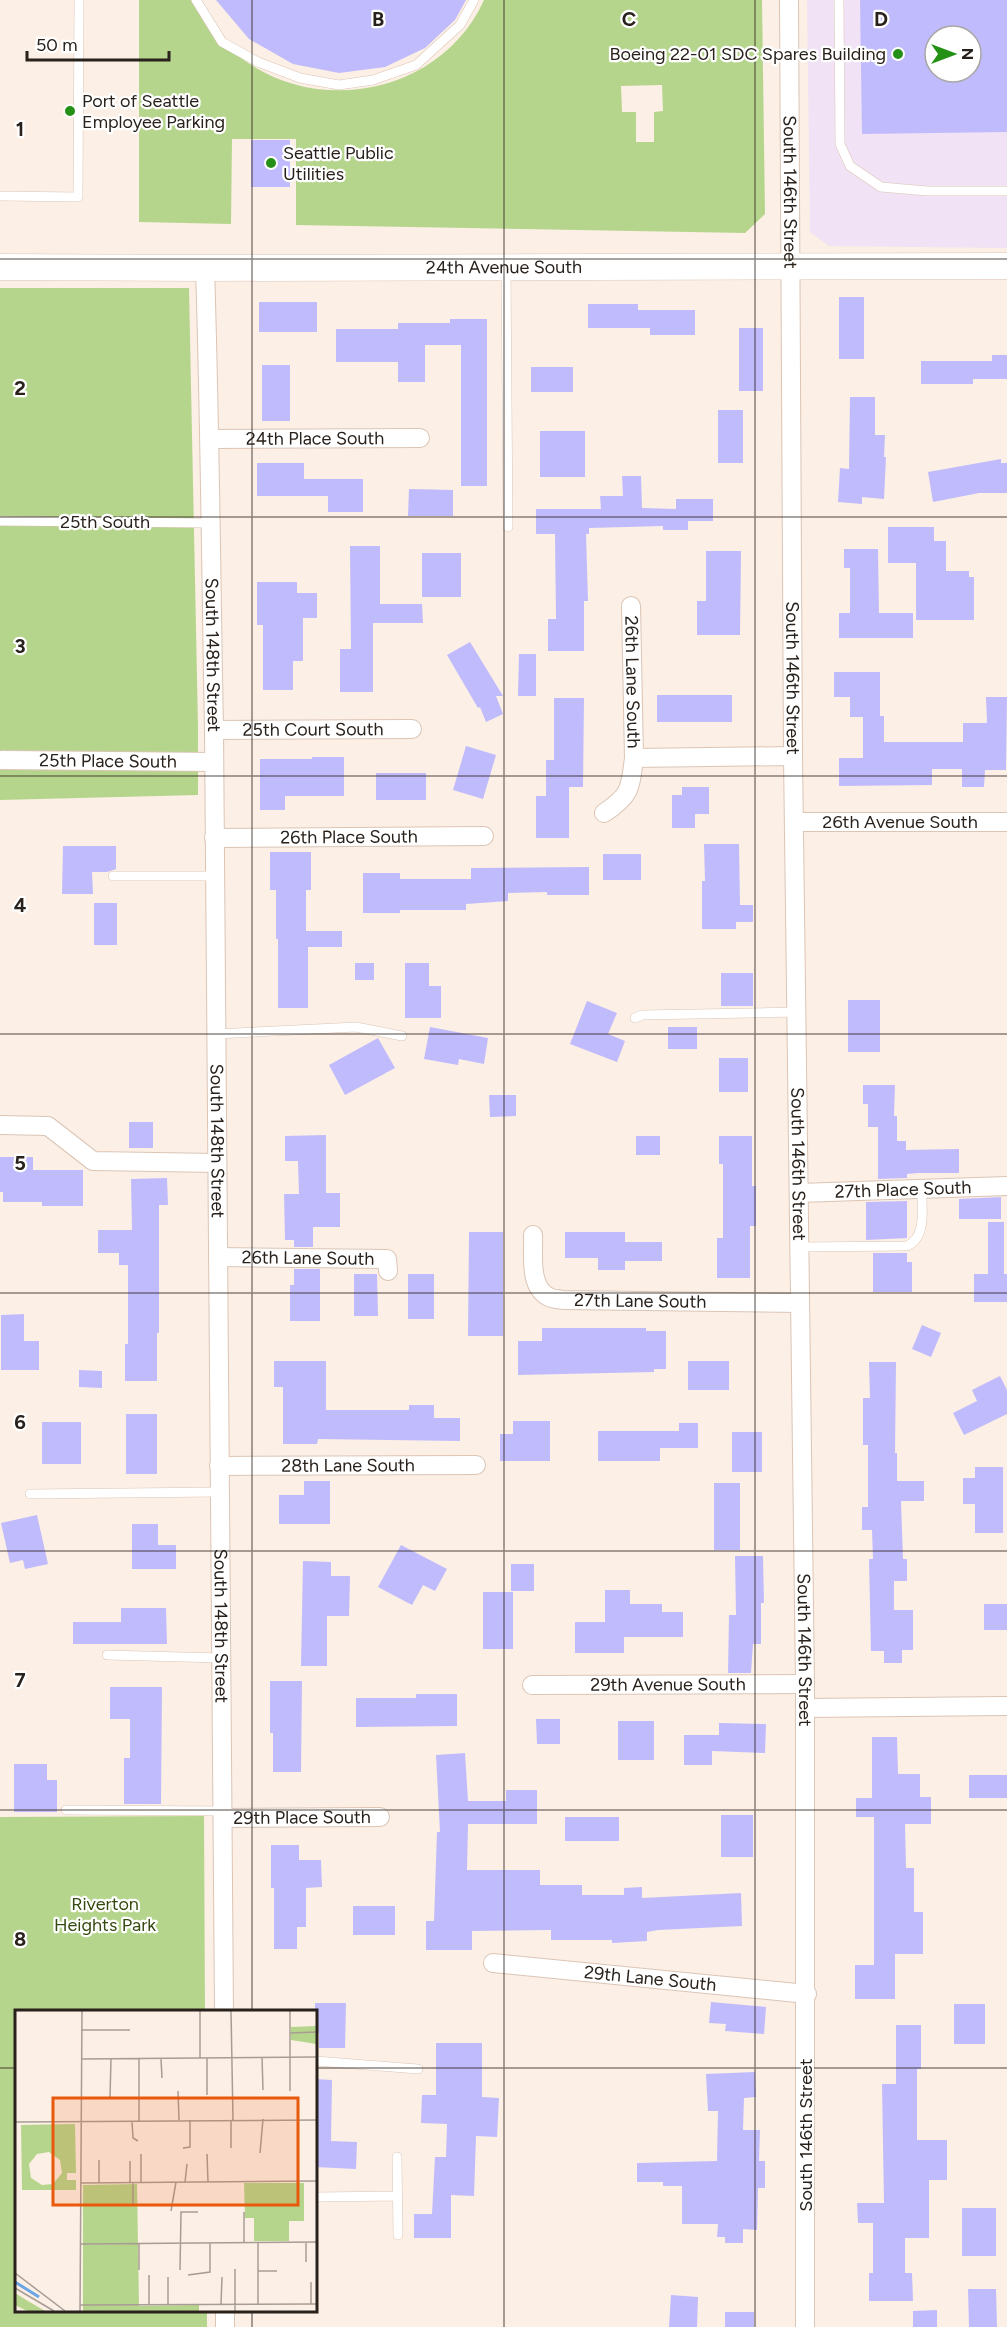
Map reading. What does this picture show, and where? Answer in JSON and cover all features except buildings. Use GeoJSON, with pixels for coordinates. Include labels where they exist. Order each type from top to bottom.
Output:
{"type":"FeatureCollection","features":[{"type":"Feature","properties":{"kind":"street","name":"South 146th Street"},"geometry":{"type":"LineString","coordinates":[[789,0],[793,756],[805,1684],[807,1994],[805,2327]]}},
{"type":"Feature","properties":{"kind":"street","name":"24th Avenue South"},"geometry":{"type":"LineString","coordinates":[[0,267],[1007,266]]}},
{"type":"Feature","properties":{"kind":"street","name":"South 148th Street"},"geometry":{"type":"LineString","coordinates":[[205,268],[211,439],[224,2010]]}},
{"type":"Feature","properties":{"kind":"street","name":"24th Place South"},"geometry":{"type":"LineString","coordinates":[[211,439],[420,438]]}},
{"type":"Feature","properties":{"kind":"street","name":"26th Lane South"},"geometry":{"type":"LineString","coordinates":[[604,813],[623,801],[631,780],[634,758],[632,606]]}},
{"type":"Feature","properties":{"kind":"street","name":"25th Court South"},"geometry":{"type":"LineString","coordinates":[[214,730],[412,729]]}},
{"type":"Feature","properties":{"kind":"street","name":"26th Lane South"},"geometry":{"type":"LineString","coordinates":[[634,758],[793,756]]}},
{"type":"Feature","properties":{"kind":"street","name":"25th Place South"},"geometry":{"type":"LineString","coordinates":[[2,760],[214,762]]}},
{"type":"Feature","properties":{"kind":"street","name":"26th Avenue South"},"geometry":{"type":"LineString","coordinates":[[794,822],[1007,822]]}},
{"type":"Feature","properties":{"kind":"street","name":"26th Place South"},"geometry":{"type":"LineString","coordinates":[[214,838],[484,836]]}},
{"type":"Feature","properties":{"kind":"street"},"geometry":{"type":"LineString","coordinates":[[0,1125],[48,1126],[93,1161],[217,1163]]}},
{"type":"Feature","properties":{"kind":"street","name":"27th Place South"},"geometry":{"type":"LineString","coordinates":[[799,1193],[1007,1186]]}},
{"type":"Feature","properties":{"kind":"street","name":"27th Lane South"},"geometry":{"type":"LineString","coordinates":[[534,1235],[534,1275],[539,1288],[548,1297],[563,1300],[800,1303]]}},
{"type":"Feature","properties":{"kind":"street","name":"26th Lane South"},"geometry":{"type":"LineString","coordinates":[[218,1257],[387,1259],[388,1271]]}},
{"type":"Feature","properties":{"kind":"street","name":"28th Lane South"},"geometry":{"type":"LineString","coordinates":[[219,1466],[476,1465]]}},
{"type":"Feature","properties":{"kind":"street","name":"29th Avenue South"},"geometry":{"type":"LineString","coordinates":[[532,1685],[805,1684]]}},
{"type":"Feature","properties":{"kind":"street"},"geometry":{"type":"LineString","coordinates":[[805,1708],[1007,1706]]}},
{"type":"Feature","properties":{"kind":"street","name":"29th Place South"},"geometry":{"type":"LineString","coordinates":[[224,1815],[380,1817]]}},
{"type":"Feature","properties":{"kind":"street","name":"29th Lane South"},"geometry":{"type":"LineString","coordinates":[[493,1963],[807,1994]]}},
{"type":"Feature","properties":{"kind":"lane"},"geometry":{"type":"LineString","coordinates":[[0,196],[78,197],[79,0]]}},
{"type":"Feature","properties":{"kind":"lane"},"geometry":{"type":"LineString","coordinates":[[196,0],[222,42],[258,62],[300,78],[339,85],[373,80],[416,65],[460,25],[474,0]]}},
{"type":"Feature","properties":{"kind":"lane"},"geometry":{"type":"LineString","coordinates":[[839,0],[840,144],[850,166],[881,187],[1007,191]]}},
{"type":"Feature","properties":{"kind":"lane"},"geometry":{"type":"LineString","coordinates":[[506,267],[508,527]]}},
{"type":"Feature","properties":{"kind":"lane","name":"25th South"},"geometry":{"type":"LineString","coordinates":[[0,521],[210,523]]}},
{"type":"Feature","properties":{"kind":"lane"},"geometry":{"type":"LineString","coordinates":[[113,876],[214,876]]}},
{"type":"Feature","properties":{"kind":"lane"},"geometry":{"type":"LineString","coordinates":[[635,1018],[642,1015],[797,1012]]}},
{"type":"Feature","properties":{"kind":"lane"},"geometry":{"type":"LineString","coordinates":[[216,1034],[357,1027],[402,1036]]}},
{"type":"Feature","properties":{"kind":"lane"},"geometry":{"type":"LineString","coordinates":[[800,1247],[908,1246],[914,1243],[921,1232],[922,1188]]}},
{"type":"Feature","properties":{"kind":"lane"},"geometry":{"type":"LineString","coordinates":[[30,1494],[219,1492]]}},
{"type":"Feature","properties":{"kind":"lane"},"geometry":{"type":"LineString","coordinates":[[107,1655],[222,1658]]}},
{"type":"Feature","properties":{"kind":"lane"},"geometry":{"type":"LineString","coordinates":[[66,1810],[224,1815]]}},
{"type":"Feature","properties":{"kind":"lane"},"geometry":{"type":"LineString","coordinates":[[316,2061],[418,2069]]}},
{"type":"Feature","properties":{"kind":"lane"},"geometry":{"type":"LineString","coordinates":[[397,2157],[398,2235]]}},
{"type":"Feature","properties":{"kind":"lane"},"geometry":{"type":"LineString","coordinates":[[316,2197],[398,2196]]}},
{"type":"Feature","properties":{"kind":"shaded area"},"geometry":{"type":"Polygon","coordinates":[[[807,0],[1007,0],[1007,248],[829,246],[810,232],[807,0]]]}},
{"type":"Feature","properties":{"kind":"green space"},"geometry":{"type":"Polygon","coordinates":[[[139,0],[195,0],[240,57],[271,76],[306,87],[341,90],[376,86],[409,75],[439,57],[465,32],[484,0],[762,0],[765,214],[745,233],[296,225],[296,139],[232,139],[231,224],[139,222],[139,0]],[[662,85],[621,86],[622,112],[636,112],[636,142],[654,142],[654,112],[663,111],[662,85]]]}},
{"type":"Feature","properties":{"kind":"green space"},"geometry":{"type":"Polygon","coordinates":[[[0,288],[189,288],[198,795],[0,800],[0,288]]]}},
{"type":"Feature","properties":{"kind":"green space","name":"Riverton Heights Park"},"geometry":{"type":"Polygon","coordinates":[[[204,1816],[205,2010],[15,2010],[15,2312],[207,2312],[207,2327],[0,2327],[0,1817],[204,1816]]]}},
{"type":"Feature","properties":{"kind":"place","name":"Boeing 22-01 SDC Spares Building"},"geometry":{"type":"Point","coordinates":[898,54]}},
{"type":"Feature","properties":{"kind":"place","name":"Port of Seattle Employee Parking"},"geometry":{"type":"Point","coordinates":[70,111]}},
{"type":"Feature","properties":{"kind":"place","name":"Seattle Public Utilities"},"geometry":{"type":"Point","coordinates":[271,163]}}]}
